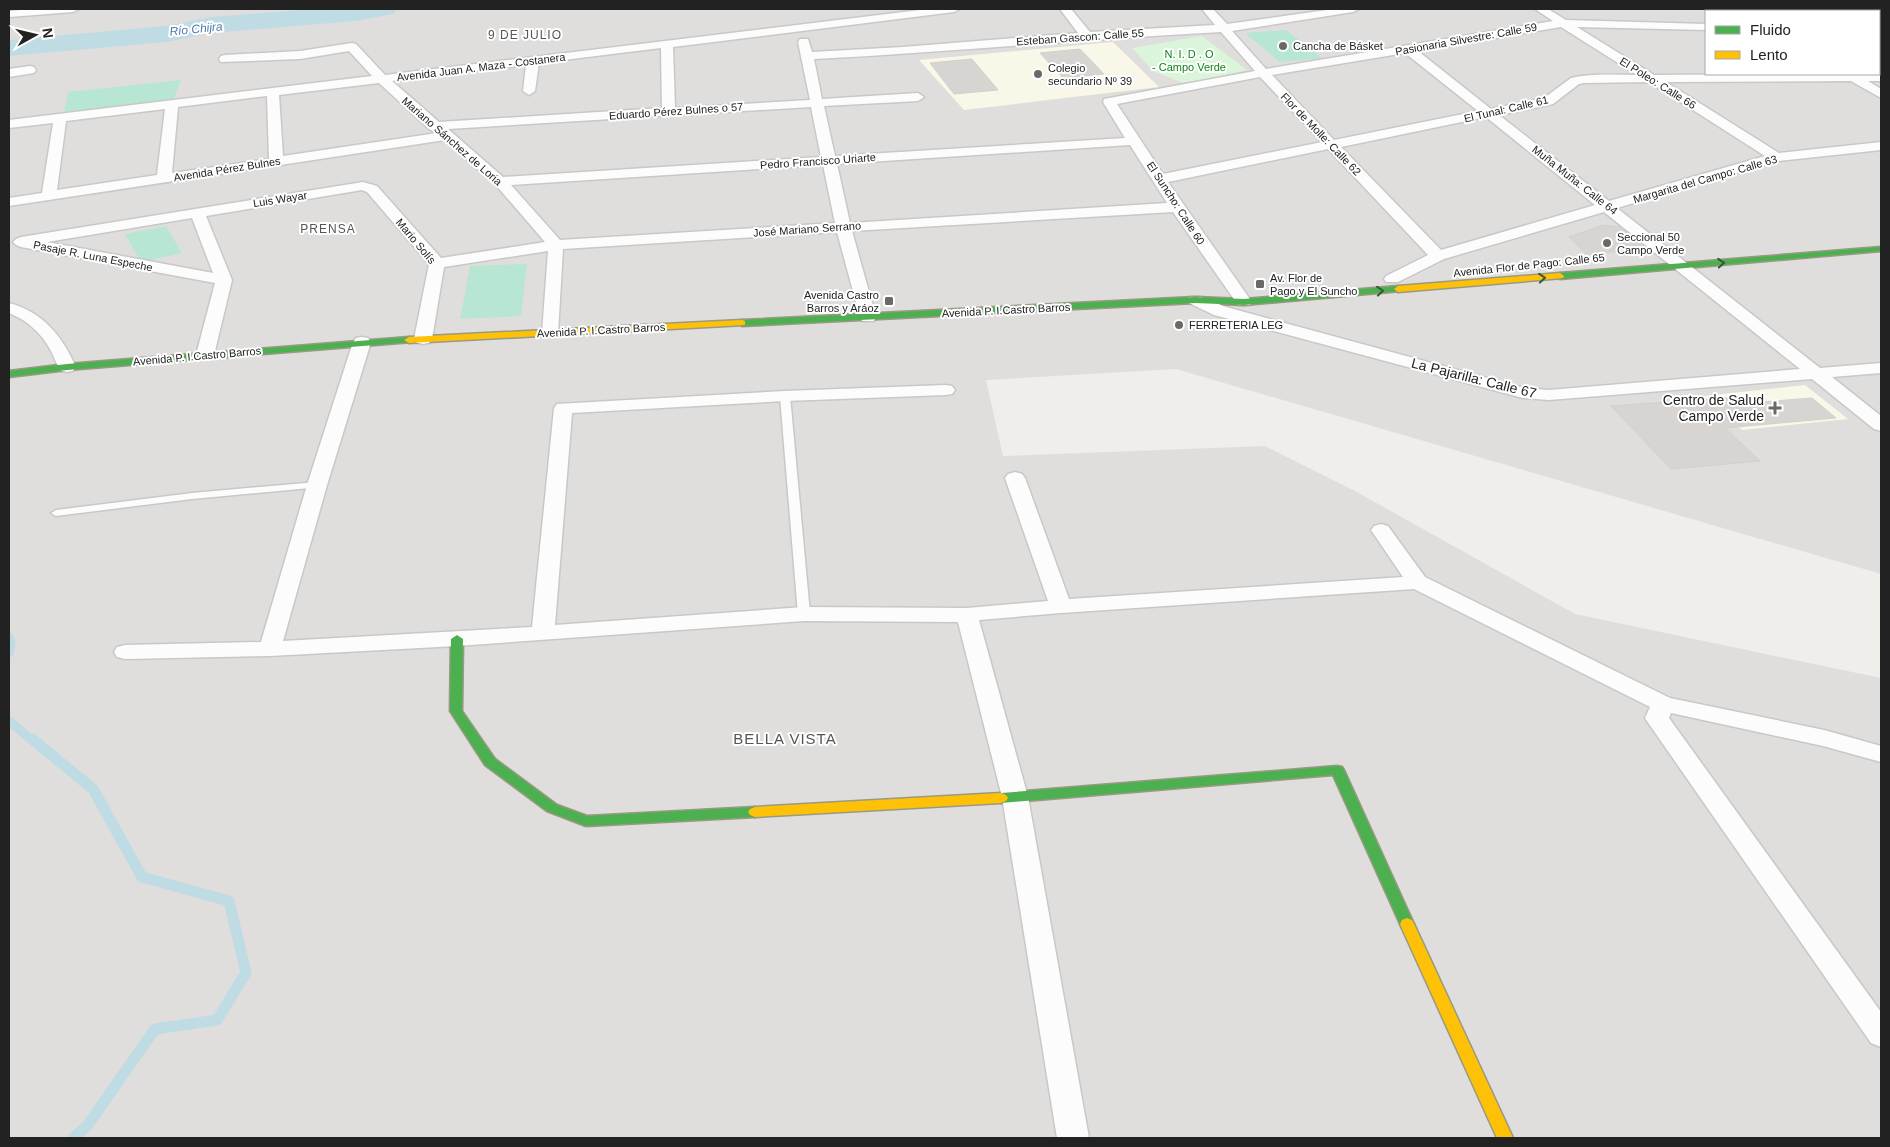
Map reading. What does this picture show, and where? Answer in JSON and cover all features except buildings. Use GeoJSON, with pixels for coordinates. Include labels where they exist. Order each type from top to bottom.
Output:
{"type":"FeatureCollection","features":[{"type":"Feature","properties":{"kind":"street"},"geometry":{"type":"LineString","coordinates":[[9,14],[73,9]]}},
{"type":"Feature","properties":{"kind":"street","name":"Avenida Juan A. Maza - Costanera"},"geometry":{"type":"LineString","coordinates":[[9,124],[533,62],[954,9]]}},
{"type":"Feature","properties":{"kind":"street"},"geometry":{"type":"LineString","coordinates":[[1065,9],[1087,36]]}},
{"type":"Feature","properties":{"kind":"street","name":"Flor de Molle: Calle 62"},"geometry":{"type":"LineString","coordinates":[[1207,9],[1263,73],[1438,256]]}},
{"type":"Feature","properties":{"kind":"street","name":"Esteban Gascon: Calle 55"},"geometry":{"type":"LineString","coordinates":[[807,56],[903,51],[1087,36],[1248,26],[1352,9]]}},
{"type":"Feature","properties":{"kind":"street","name":"El Poleo: Calle 66"},"geometry":{"type":"LineString","coordinates":[[1542,9],[1776,157]]}},
{"type":"Feature","properties":{"kind":"street","name":"Pasionaria Silvestre: Calle 59"},"geometry":{"type":"LineString","coordinates":[[1109,102],[1263,73],[1563,23],[1705,27]]}},
{"type":"Feature","properties":{"kind":"street"},"geometry":{"type":"LineString","coordinates":[[800,28],[843,227],[868,317]]}},
{"type":"Feature","properties":{"kind":"street"},"geometry":{"type":"LineString","coordinates":[[667,44],[669,112]]}},
{"type":"Feature","properties":{"kind":"street","name":"Mariano Sánchez de Loria"},"geometry":{"type":"LineString","coordinates":[[225,59],[300,55],[352,47],[382,79],[434,126],[500,181],[556,245]]}},
{"type":"Feature","properties":{"kind":"street","name":"Muña Muña: Calle 64"},"geometry":{"type":"LineString","coordinates":[[1408,49],[1684,266],[1815,374],[1881,425]]}},
{"type":"Feature","properties":{"kind":"street"},"geometry":{"type":"LineString","coordinates":[[529,91],[533,62]]}},
{"type":"Feature","properties":{"kind":"street"},"geometry":{"type":"LineString","coordinates":[[9,73],[30,70]]}},
{"type":"Feature","properties":{"kind":"street"},"geometry":{"type":"LineString","coordinates":[[1850,76],[1881,94]]}},
{"type":"Feature","properties":{"kind":"street","name":"El Tunal: Calle 61"},"geometry":{"type":"LineString","coordinates":[[1160,179],[1333,146],[1548,101],[1575,81],[1584,79],[1881,77]]}},
{"type":"Feature","properties":{"kind":"street"},"geometry":{"type":"LineString","coordinates":[[272,93],[276,162]]}},
{"type":"Feature","properties":{"kind":"street","name":"Eduardo Pérez Bulnes o 57"},"geometry":{"type":"LineString","coordinates":[[434,126],[918,97]]}},
{"type":"Feature","properties":{"kind":"street","name":"El Suncho: Calle 60"},"geometry":{"type":"LineString","coordinates":[[1109,102],[1177,207],[1241,297]]}},
{"type":"Feature","properties":{"kind":"street"},"geometry":{"type":"LineString","coordinates":[[164,179],[172,105]]}},
{"type":"Feature","properties":{"kind":"street"},"geometry":{"type":"LineString","coordinates":[[49,196],[60,118]]}},
{"type":"Feature","properties":{"kind":"street","name":"Avenida Pérez Bulnes"},"geometry":{"type":"LineString","coordinates":[[9,202],[446,136]]}},
{"type":"Feature","properties":{"kind":"street","name":"Pedro Francisco Uriarte"},"geometry":{"type":"LineString","coordinates":[[500,181],[1136,141]]}},
{"type":"Feature","properties":{"kind":"street","name":"Margarita del Campo: Calle 63"},"geometry":{"type":"LineString","coordinates":[[1392,279],[1438,256],[1776,157],[1881,146]]}},
{"type":"Feature","properties":{"kind":"street","name":"Luis Wayar"},"geometry":{"type":"LineString","coordinates":[[197,213],[363,186]]}},
{"type":"Feature","properties":{"kind":"street","name":"Mario Solís"},"geometry":{"type":"LineString","coordinates":[[363,186],[372,190],[437,263],[423,338]]}},
{"type":"Feature","properties":{"kind":"street","name":"José Mariano Serrano"},"geometry":{"type":"LineString","coordinates":[[437,263],[556,245],[1177,207]]}},
{"type":"Feature","properties":{"kind":"street"},"geometry":{"type":"LineString","coordinates":[[197,213],[224,280],[205,355]]}},
{"type":"Feature","properties":{"kind":"street","name":"Pasaje R. Luna Espeche"},"geometry":{"type":"LineString","coordinates":[[15,241],[197,213]]}},
{"type":"Feature","properties":{"kind":"street","name":"Pasaje R. Luna Espeche"},"geometry":{"type":"LineString","coordinates":[[15,241],[224,280]]}},
{"type":"Feature","properties":{"kind":"street"},"geometry":{"type":"LineString","coordinates":[[550,332],[556,245]]}},
{"type":"Feature","properties":{"kind":"street","name":"Avenida Flor de Pago: Calle 65"},"geometry":{"type":"LineString","coordinates":[[1241,297],[1684,266],[1881,249]]}},
{"type":"Feature","properties":{"kind":"street"},"geometry":{"type":"LineString","coordinates":[[1647,254],[1686,250]]}},
{"type":"Feature","properties":{"kind":"street","name":"Avenida Flor de Pago: Calle 65"},"geometry":{"type":"LineString","coordinates":[[1241,297],[1456,272]]}},
{"type":"Feature","properties":{"kind":"street","name":"Avenida P. I.Castro Barros"},"geometry":{"type":"LineString","coordinates":[[9,374],[205,355],[423,338],[1241,297]]}},
{"type":"Feature","properties":{"kind":"street","name":"La Pajarilla: Calle 67"},"geometry":{"type":"LineString","coordinates":[[1195,300],[1220,311],[1523,393],[1549,395],[1881,368]]}},
{"type":"Feature","properties":{"kind":"street"},"geometry":{"type":"LineString","coordinates":[[9,308],[20,311],[46,329],[60,349],[67,367]]}},
{"type":"Feature","properties":{"kind":"street"},"geometry":{"type":"LineString","coordinates":[[270,649],[317,485],[362,342]]}},
{"type":"Feature","properties":{"kind":"street"},"geometry":{"type":"LineString","coordinates":[[543,632],[563,408],[785,396],[946,390]]}},
{"type":"Feature","properties":{"kind":"street"},"geometry":{"type":"LineString","coordinates":[[1015,478],[1061,606]]}},
{"type":"Feature","properties":{"kind":"street"},"geometry":{"type":"LineString","coordinates":[[1381,530],[1417,582],[1663,704],[1824,738],[1881,754]]}},
{"type":"Feature","properties":{"kind":"street"},"geometry":{"type":"LineString","coordinates":[[125,652],[270,649],[804,614],[967,615],[1061,606],[1417,582]]}},
{"type":"Feature","properties":{"kind":"street"},"geometry":{"type":"LineString","coordinates":[[967,615],[1016,797],[1073,1138]]}},
{"type":"Feature","properties":{"kind":"street"},"geometry":{"type":"LineString","coordinates":[[457,638],[456,711],[490,762],[552,808],[586,821],[1016,797],[1337,770],[1505,1138]]}},
{"type":"Feature","properties":{"kind":"street"},"geometry":{"type":"LineString","coordinates":[[1663,704],[1657,718],[1881,1035]]}},
{"type":"Feature","properties":{"kind":"lane"},"geometry":{"type":"LineString","coordinates":[[785,396],[804,614]]}},
{"type":"Feature","properties":{"kind":"lane"},"geometry":{"type":"LineString","coordinates":[[56,513],[192,496],[317,485]]}},
{"type":"Feature","properties":{"kind":"shaded area"},"geometry":{"type":"Polygon","coordinates":[[[9,9],[1881,9],[1881,574],[1176,369],[986,380],[1003,456],[1265,446],[1355,491],[1575,614],[1881,678],[1881,1138],[9,1138],[9,9]]]}},
{"type":"Feature","properties":{"kind":"shaded area","name":"Colegio secundario Nº 39"},"geometry":{"type":"Polygon","coordinates":[[[1113,42],[1159,87],[964,110],[919,60],[1113,42]]]}},
{"type":"Feature","properties":{"kind":"shaded area","name":"Centro de Salud Campo Verde"},"geometry":{"type":"Polygon","coordinates":[[[1805,385],[1848,419],[1742,430],[1704,396],[1805,385]]]}},
{"type":"Feature","properties":{"kind":"green space","name":"Cancha de Básket"},"geometry":{"type":"Polygon","coordinates":[[[1286,30],[1322,58],[1280,62],[1245,33],[1286,30]]]}},
{"type":"Feature","properties":{"kind":"green space","name":"N. I. D . O - Campo Verde"},"geometry":{"type":"Polygon","coordinates":[[[1202,36],[1247,70],[1186,84],[1153,71],[1132,48],[1202,36]]]}},
{"type":"Feature","properties":{"kind":"green space"},"geometry":{"type":"Polygon","coordinates":[[[181,80],[174,99],[64,112],[68,92],[181,80]]]}},
{"type":"Feature","properties":{"kind":"green space"},"geometry":{"type":"Polygon","coordinates":[[[166,226],[182,253],[141,262],[125,234],[166,226]]]}},
{"type":"Feature","properties":{"kind":"green space"},"geometry":{"type":"Polygon","coordinates":[[[527,264],[521,316],[460,319],[470,266],[527,264]]]}},
{"type":"Feature","properties":{"kind":"waterway","name":"Río Chijra"},"geometry":{"type":"LineString","coordinates":[[9,48],[166,34],[212,25],[384,9]]}},
{"type":"Feature","properties":{"kind":"waterway"},"geometry":{"type":"LineString","coordinates":[[9,637],[11,644],[9,653]]}},
{"type":"Feature","properties":{"kind":"waterway"},"geometry":{"type":"LineString","coordinates":[[9,721],[33,741]]}},
{"type":"Feature","properties":{"kind":"waterway"},"geometry":{"type":"LineString","coordinates":[[32,739],[93,789],[142,877],[229,901],[246,973],[217,1020],[155,1029],[87,1126],[73,1138]]}},
{"type":"Feature","properties":{"kind":"traffic: fast"},"geometry":{"type":"LineString","coordinates":[[1560,276],[1881,249]]}},
{"type":"Feature","properties":{"kind":"traffic: fast"},"geometry":{"type":"LineString","coordinates":[[742,323],[1195,300],[1244,302],[1398,289]]}},
{"type":"Feature","properties":{"kind":"traffic: fast"},"geometry":{"type":"LineString","coordinates":[[9,374],[67,367],[409,340]]}},
{"type":"Feature","properties":{"kind":"traffic: fast"},"geometry":{"type":"LineString","coordinates":[[457,639],[456,711],[490,762],[552,808],[586,821],[755,812]]}},
{"type":"Feature","properties":{"kind":"traffic: fast"},"geometry":{"type":"LineString","coordinates":[[1001,798],[1337,770],[1407,924]]}},
{"type":"Feature","properties":{"kind":"traffic: slow"},"geometry":{"type":"LineString","coordinates":[[1398,289],[1560,276]]}},
{"type":"Feature","properties":{"kind":"traffic: slow"},"geometry":{"type":"LineString","coordinates":[[409,340],[742,323]]}},
{"type":"Feature","properties":{"kind":"traffic: slow"},"geometry":{"type":"LineString","coordinates":[[755,812],[1001,798]]}},
{"type":"Feature","properties":{"kind":"traffic: slow"},"geometry":{"type":"LineString","coordinates":[[1407,924],[1505,1138]]}},
{"type":"Feature","properties":{"kind":"place","name":"Cancha de Básket"},"geometry":{"type":"Point","coordinates":[1283,46]}},
{"type":"Feature","properties":{"kind":"place","name":"Colegio secundario Nº 39"},"geometry":{"type":"Point","coordinates":[1038,74]}},
{"type":"Feature","properties":{"kind":"place","name":"Seccional 50 Campo Verde"},"geometry":{"type":"Point","coordinates":[1607,243]}},
{"type":"Feature","properties":{"kind":"place","name":"Av. Flor de Pago y El Suncho"},"geometry":{"type":"Point","coordinates":[1260,284]}},
{"type":"Feature","properties":{"kind":"place","name":"Avenida Castro Barros y Aráoz"},"geometry":{"type":"Point","coordinates":[889,301]}},
{"type":"Feature","properties":{"kind":"place","name":"FERRETERIA LEG"},"geometry":{"type":"Point","coordinates":[1179,325]}},
{"type":"Feature","properties":{"kind":"place","name":"Centro de Salud Campo Verde"},"geometry":{"type":"Point","coordinates":[1775,408]}},
{"type":"Feature","properties":{"kind":"district","name":"9 DE JULIO"},"geometry":{"type":"Point","coordinates":[525,35]}},
{"type":"Feature","properties":{"kind":"district","name":"PRENSA"},"geometry":{"type":"Point","coordinates":[328,229]}},
{"type":"Feature","properties":{"kind":"district","name":"BELLA VISTA"},"geometry":{"type":"Point","coordinates":[785,739]}}]}
